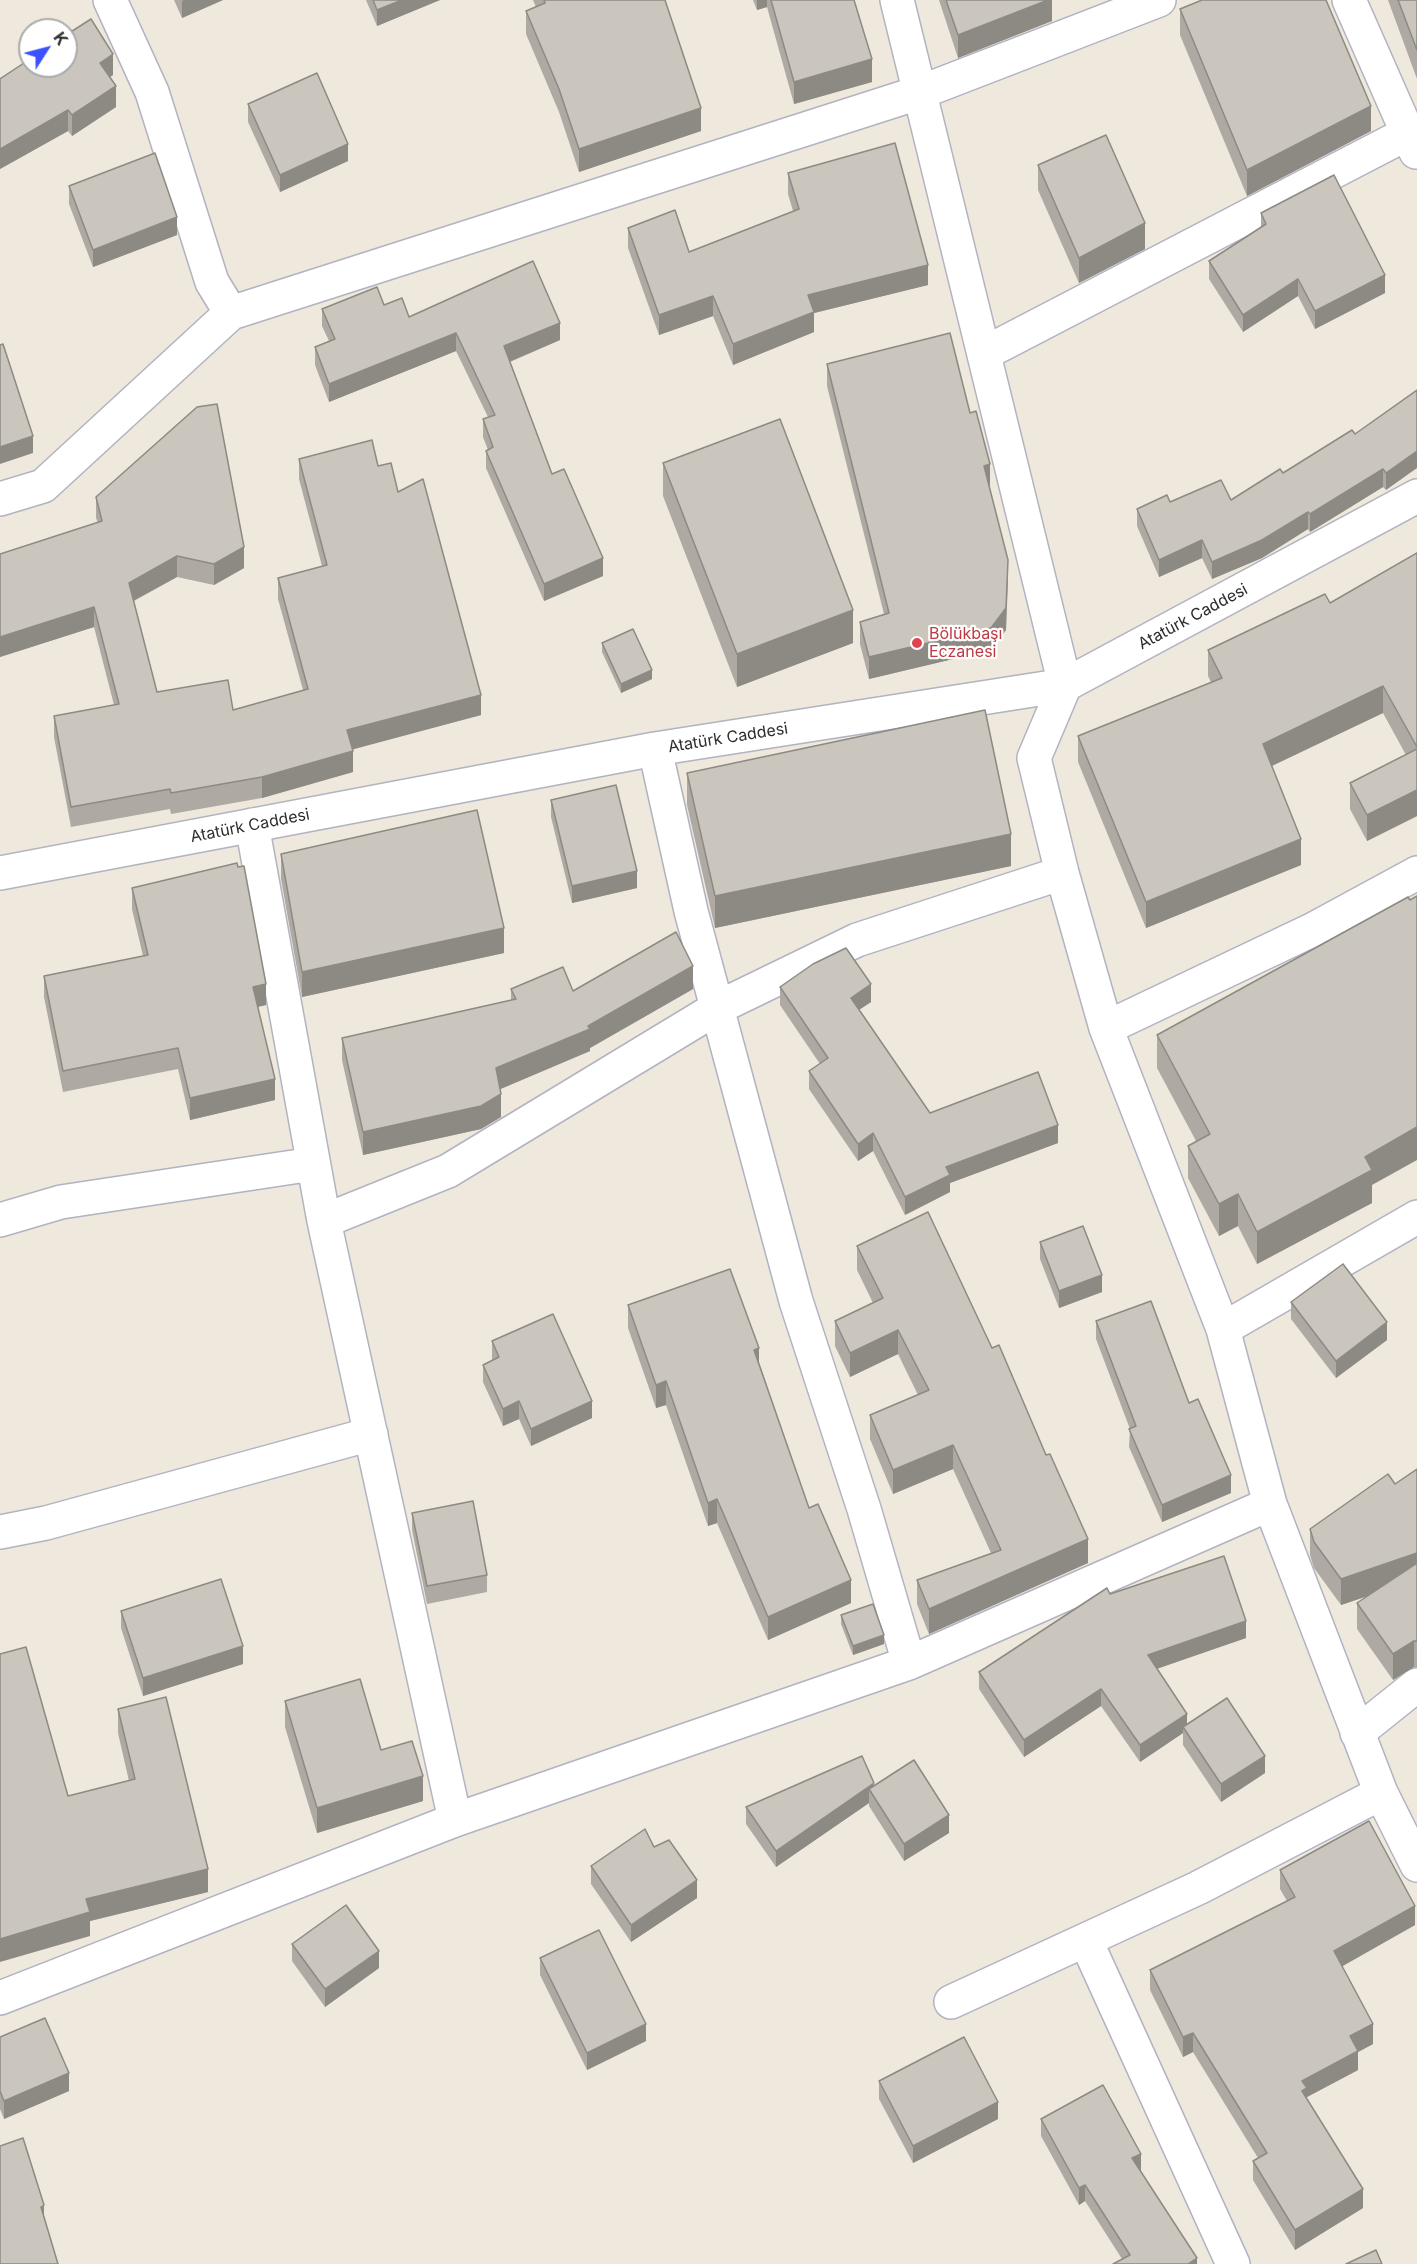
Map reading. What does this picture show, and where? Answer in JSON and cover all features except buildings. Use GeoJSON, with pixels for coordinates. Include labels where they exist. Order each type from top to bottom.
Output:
{"type":"FeatureCollection","features":[{"type":"Feature","properties":{"kind":"street"},"geometry":{"type":"LineString","coordinates":[[110,0],[152,92],[212,282],[231,313]]}},
{"type":"Feature","properties":{"kind":"street"},"geometry":{"type":"LineString","coordinates":[[897,0],[1065,685],[1034,758],[1062,873],[1106,1028],[1223,1329],[1270,1504],[1381,1793],[1417,1865]]}},
{"type":"Feature","properties":{"kind":"street"},"geometry":{"type":"LineString","coordinates":[[0,499],[43,486],[231,313],[921,92],[1159,0]]}},
{"type":"Feature","properties":{"kind":"street"},"geometry":{"type":"LineString","coordinates":[[985,353],[1412,143],[1349,0]]}},
{"type":"Feature","properties":{"kind":"street","name":"Atatürk Caddesi"},"geometry":{"type":"LineString","coordinates":[[0,873],[655,749],[1065,685],[1417,496]]}},
{"type":"Feature","properties":{"kind":"street"},"geometry":{"type":"LineString","coordinates":[[655,749],[691,911],[796,1301],[864,1509],[909,1663]]}},
{"type":"Feature","properties":{"kind":"street"},"geometry":{"type":"LineString","coordinates":[[252,825],[324,1221],[455,1820]]}},
{"type":"Feature","properties":{"kind":"street"},"geometry":{"type":"LineString","coordinates":[[324,1221],[448,1171],[717,1008],[857,940],[1062,873]]}},
{"type":"Feature","properties":{"kind":"street"},"geometry":{"type":"LineString","coordinates":[[1106,1028],[1312,930],[1417,873]]}},
{"type":"Feature","properties":{"kind":"street"},"geometry":{"type":"LineString","coordinates":[[0,1220],[61,1202],[314,1164]]}},
{"type":"Feature","properties":{"kind":"street"},"geometry":{"type":"LineString","coordinates":[[1223,1329],[1417,1217]]}},
{"type":"Feature","properties":{"kind":"street"},"geometry":{"type":"LineString","coordinates":[[0,1532],[46,1523],[371,1434]]}},
{"type":"Feature","properties":{"kind":"street"},"geometry":{"type":"LineString","coordinates":[[0,1998],[455,1820],[909,1663],[1270,1504]]}},
{"type":"Feature","properties":{"kind":"street"},"geometry":{"type":"LineString","coordinates":[[1357,1733],[1417,1685]]}},
{"type":"Feature","properties":{"kind":"street"},"geometry":{"type":"LineString","coordinates":[[951,2002],[1198,1888],[1381,1793]]}},
{"type":"Feature","properties":{"kind":"street"},"geometry":{"type":"LineString","coordinates":[[1086,1941],[1233,2264]]}},
{"type":"Feature","properties":{"kind":"place","name":"Bölükbaşı Eczanesi"},"geometry":{"type":"Point","coordinates":[917,643]}}]}
